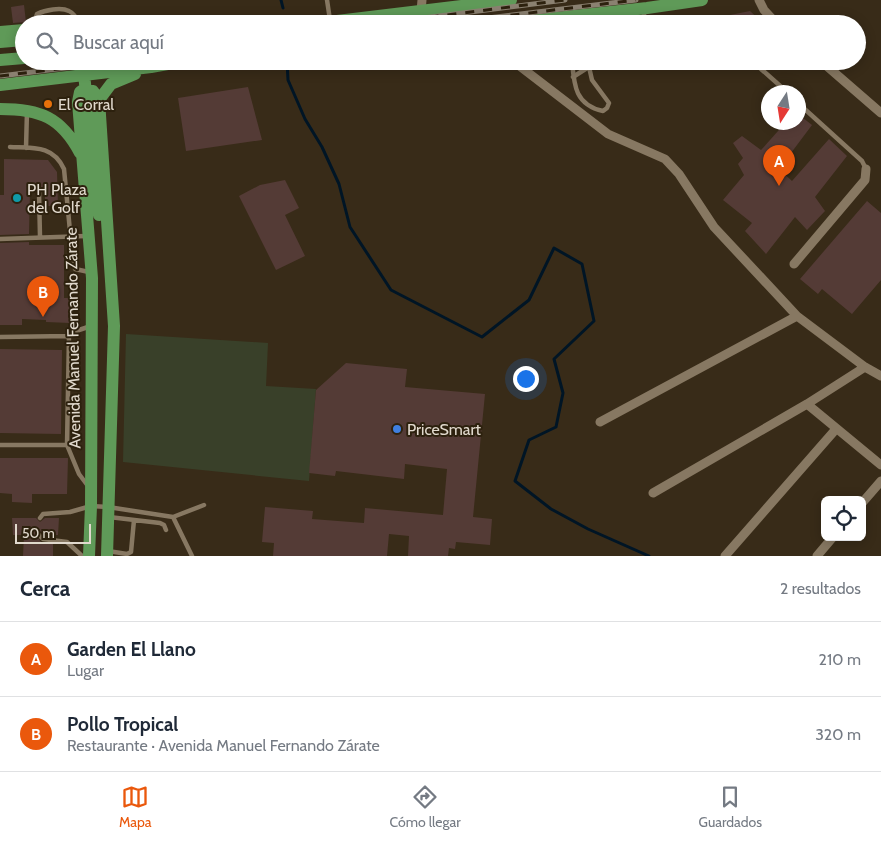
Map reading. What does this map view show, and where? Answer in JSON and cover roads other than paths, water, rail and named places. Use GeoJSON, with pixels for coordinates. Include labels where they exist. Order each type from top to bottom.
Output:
{"type":"FeatureCollection","features":[{"type":"Feature","properties":{"kind":"main road"},"geometry":{"type":"LineString","coordinates":[[370,15],[421,6],[512,0]]}},
{"type":"Feature","properties":{"kind":"main road"},"geometry":{"type":"LineString","coordinates":[[596,15],[702,0]]}},
{"type":"Feature","properties":{"kind":"main road"},"geometry":{"type":"LineString","coordinates":[[0,32],[15,31]]}},
{"type":"Feature","properties":{"kind":"main road"},"geometry":{"type":"LineString","coordinates":[[0,42],[15,40]]}},
{"type":"Feature","properties":{"kind":"main road"},"geometry":{"type":"LineString","coordinates":[[0,60],[15,59]]}},
{"type":"Feature","properties":{"kind":"main road"},"geometry":{"type":"LineString","coordinates":[[83,70],[88,157],[101,231],[110,255]]}},
{"type":"Feature","properties":{"kind":"main road"},"geometry":{"type":"LineString","coordinates":[[0,85],[126,70]]}},
{"type":"Feature","properties":{"kind":"main road"},"geometry":{"type":"LineString","coordinates":[[107,554],[114,326],[99,100],[111,84],[144,70]]}},
{"type":"Feature","properties":{"kind":"main road","name":"Avenida Manuel Fernando Zárate"},"geometry":{"type":"LineString","coordinates":[[88,556],[91,506],[91,272],[88,157],[78,96],[83,90],[89,90],[93,91],[99,100]]}},
{"type":"Feature","properties":{"kind":"main road"},"geometry":{"type":"LineString","coordinates":[[0,109],[27,110],[51,118],[62,126],[88,157]]}},
{"type":"Feature","properties":{"kind":"main road"},"geometry":{"type":"LineString","coordinates":[[92,326],[114,326]]}},
{"type":"Feature","properties":{"kind":"street"},"geometry":{"type":"LineString","coordinates":[[760,0],[764,10],[769,15]]}},
{"type":"Feature","properties":{"kind":"street"},"geometry":{"type":"LineString","coordinates":[[524,70],[608,134],[665,159],[679,174],[714,227],[797,316],[865,367],[881,376]]}},
{"type":"Feature","properties":{"kind":"street"},"geometry":{"type":"LineString","coordinates":[[831,70],[881,113]]}},
{"type":"Feature","properties":{"kind":"street"},"geometry":{"type":"LineString","coordinates":[[794,264],[865,180],[866,169]]}},
{"type":"Feature","properties":{"kind":"street"},"geometry":{"type":"LineString","coordinates":[[600,422],[797,316]]}},
{"type":"Feature","properties":{"kind":"street"},"geometry":{"type":"LineString","coordinates":[[653,493],[807,404],[865,367]]}},
{"type":"Feature","properties":{"kind":"street"},"geometry":{"type":"LineString","coordinates":[[807,404],[881,465]]}},
{"type":"Feature","properties":{"kind":"street"},"geometry":{"type":"LineString","coordinates":[[725,556],[836,429]]}},
{"type":"Feature","properties":{"kind":"street"},"geometry":{"type":"LineString","coordinates":[[866,498],[881,481]]}},
{"type":"Feature","properties":{"kind":"street"},"geometry":{"type":"LineString","coordinates":[[817,556],[830,541]]}},
{"type":"Feature","properties":{"kind":"lane"},"geometry":{"type":"LineString","coordinates":[[327,0],[329,15]]}},
{"type":"Feature","properties":{"kind":"lane"},"geometry":{"type":"LineString","coordinates":[[644,15],[647,8]]}},
{"type":"Feature","properties":{"kind":"lane"},"geometry":{"type":"LineString","coordinates":[[37,15],[43,11],[62,9],[74,15]]}},
{"type":"Feature","properties":{"kind":"lane"},"geometry":{"type":"LineString","coordinates":[[573,70],[575,87],[584,103],[603,111],[607,108],[608,103],[592,80],[590,70]]}},
{"type":"Feature","properties":{"kind":"lane"},"geometry":{"type":"LineString","coordinates":[[573,77],[584,70]]}},
{"type":"Feature","properties":{"kind":"lane"},"geometry":{"type":"LineString","coordinates":[[762,70],[779,85]]}},
{"type":"Feature","properties":{"kind":"lane"},"geometry":{"type":"LineString","coordinates":[[578,112],[584,103]]}},
{"type":"Feature","properties":{"kind":"lane"},"geometry":{"type":"LineString","coordinates":[[26,148],[27,110]]}},
{"type":"Feature","properties":{"kind":"lane"},"geometry":{"type":"LineString","coordinates":[[806,110],[862,161],[866,169]]}},
{"type":"Feature","properties":{"kind":"lane"},"geometry":{"type":"LineString","coordinates":[[10,147],[52,152],[59,159],[64,169],[73,262],[75,269],[82,272],[91,272]]}},
{"type":"Feature","properties":{"kind":"lane"},"geometry":{"type":"LineString","coordinates":[[39,192],[40,237]]}},
{"type":"Feature","properties":{"kind":"lane"},"geometry":{"type":"LineString","coordinates":[[0,239],[90,235]]}},
{"type":"Feature","properties":{"kind":"lane"},"geometry":{"type":"LineString","coordinates":[[0,337],[70,336],[76,331],[92,326]]}},
{"type":"Feature","properties":{"kind":"lane"},"geometry":{"type":"LineString","coordinates":[[70,336],[67,445],[79,474],[91,490]]}},
{"type":"Feature","properties":{"kind":"lane"},"geometry":{"type":"LineString","coordinates":[[0,445],[67,445]]}},
{"type":"Feature","properties":{"kind":"lane"},"geometry":{"type":"LineString","coordinates":[[108,512],[173,518],[204,505]]}},
{"type":"Feature","properties":{"kind":"lane"},"geometry":{"type":"LineString","coordinates":[[40,518],[43,514],[70,512],[91,506],[134,520],[160,523],[166,530]]}},
{"type":"Feature","properties":{"kind":"lane"},"geometry":{"type":"LineString","coordinates":[[173,518],[192,556]]}},
{"type":"Feature","properties":{"kind":"lane"},"geometry":{"type":"LineString","coordinates":[[107,554],[129,553],[134,520]]}},
{"type":"Feature","properties":{"kind":"lane"},"geometry":{"type":"LineString","coordinates":[[39,535],[43,539],[67,542],[82,556]]}},
{"type":"Feature","properties":{"kind":"waterway"},"geometry":{"type":"LineString","coordinates":[[281,0],[283,8]]}},
{"type":"Feature","properties":{"kind":"waterway"},"geometry":{"type":"LineString","coordinates":[[287,70],[288,80],[305,119],[322,147],[339,184],[350,227],[391,290],[482,337],[529,300],[554,248],[582,264],[594,321],[554,359],[563,393],[556,427],[529,440],[515,481],[551,509],[588,529],[649,556]]}},
{"type":"Feature","properties":{"kind":"railway"},"geometry":{"type":"LineString","coordinates":[[447,15],[565,0]]}},
{"type":"Feature","properties":{"kind":"railway"},"geometry":{"type":"LineString","coordinates":[[513,15],[636,0]]}},
{"type":"Feature","properties":{"kind":"railway"},"geometry":{"type":"LineString","coordinates":[[0,76],[49,70]]}},
{"type":"Feature","properties":{"kind":"place","name":"El Corral"},"geometry":{"type":"Point","coordinates":[48,104]}},
{"type":"Feature","properties":{"kind":"place","name":"Garden El Llano"},"geometry":{"type":"Point","coordinates":[779,186]}},
{"type":"Feature","properties":{"kind":"place","name":"PH Plaza del Golf"},"geometry":{"type":"Point","coordinates":[17,198]}},
{"type":"Feature","properties":{"kind":"place","name":"Pollo Tropical"},"geometry":{"type":"Point","coordinates":[43,317]}},
{"type":"Feature","properties":{"kind":"place","name":"PriceSmart"},"geometry":{"type":"Point","coordinates":[397,429]}}]}
